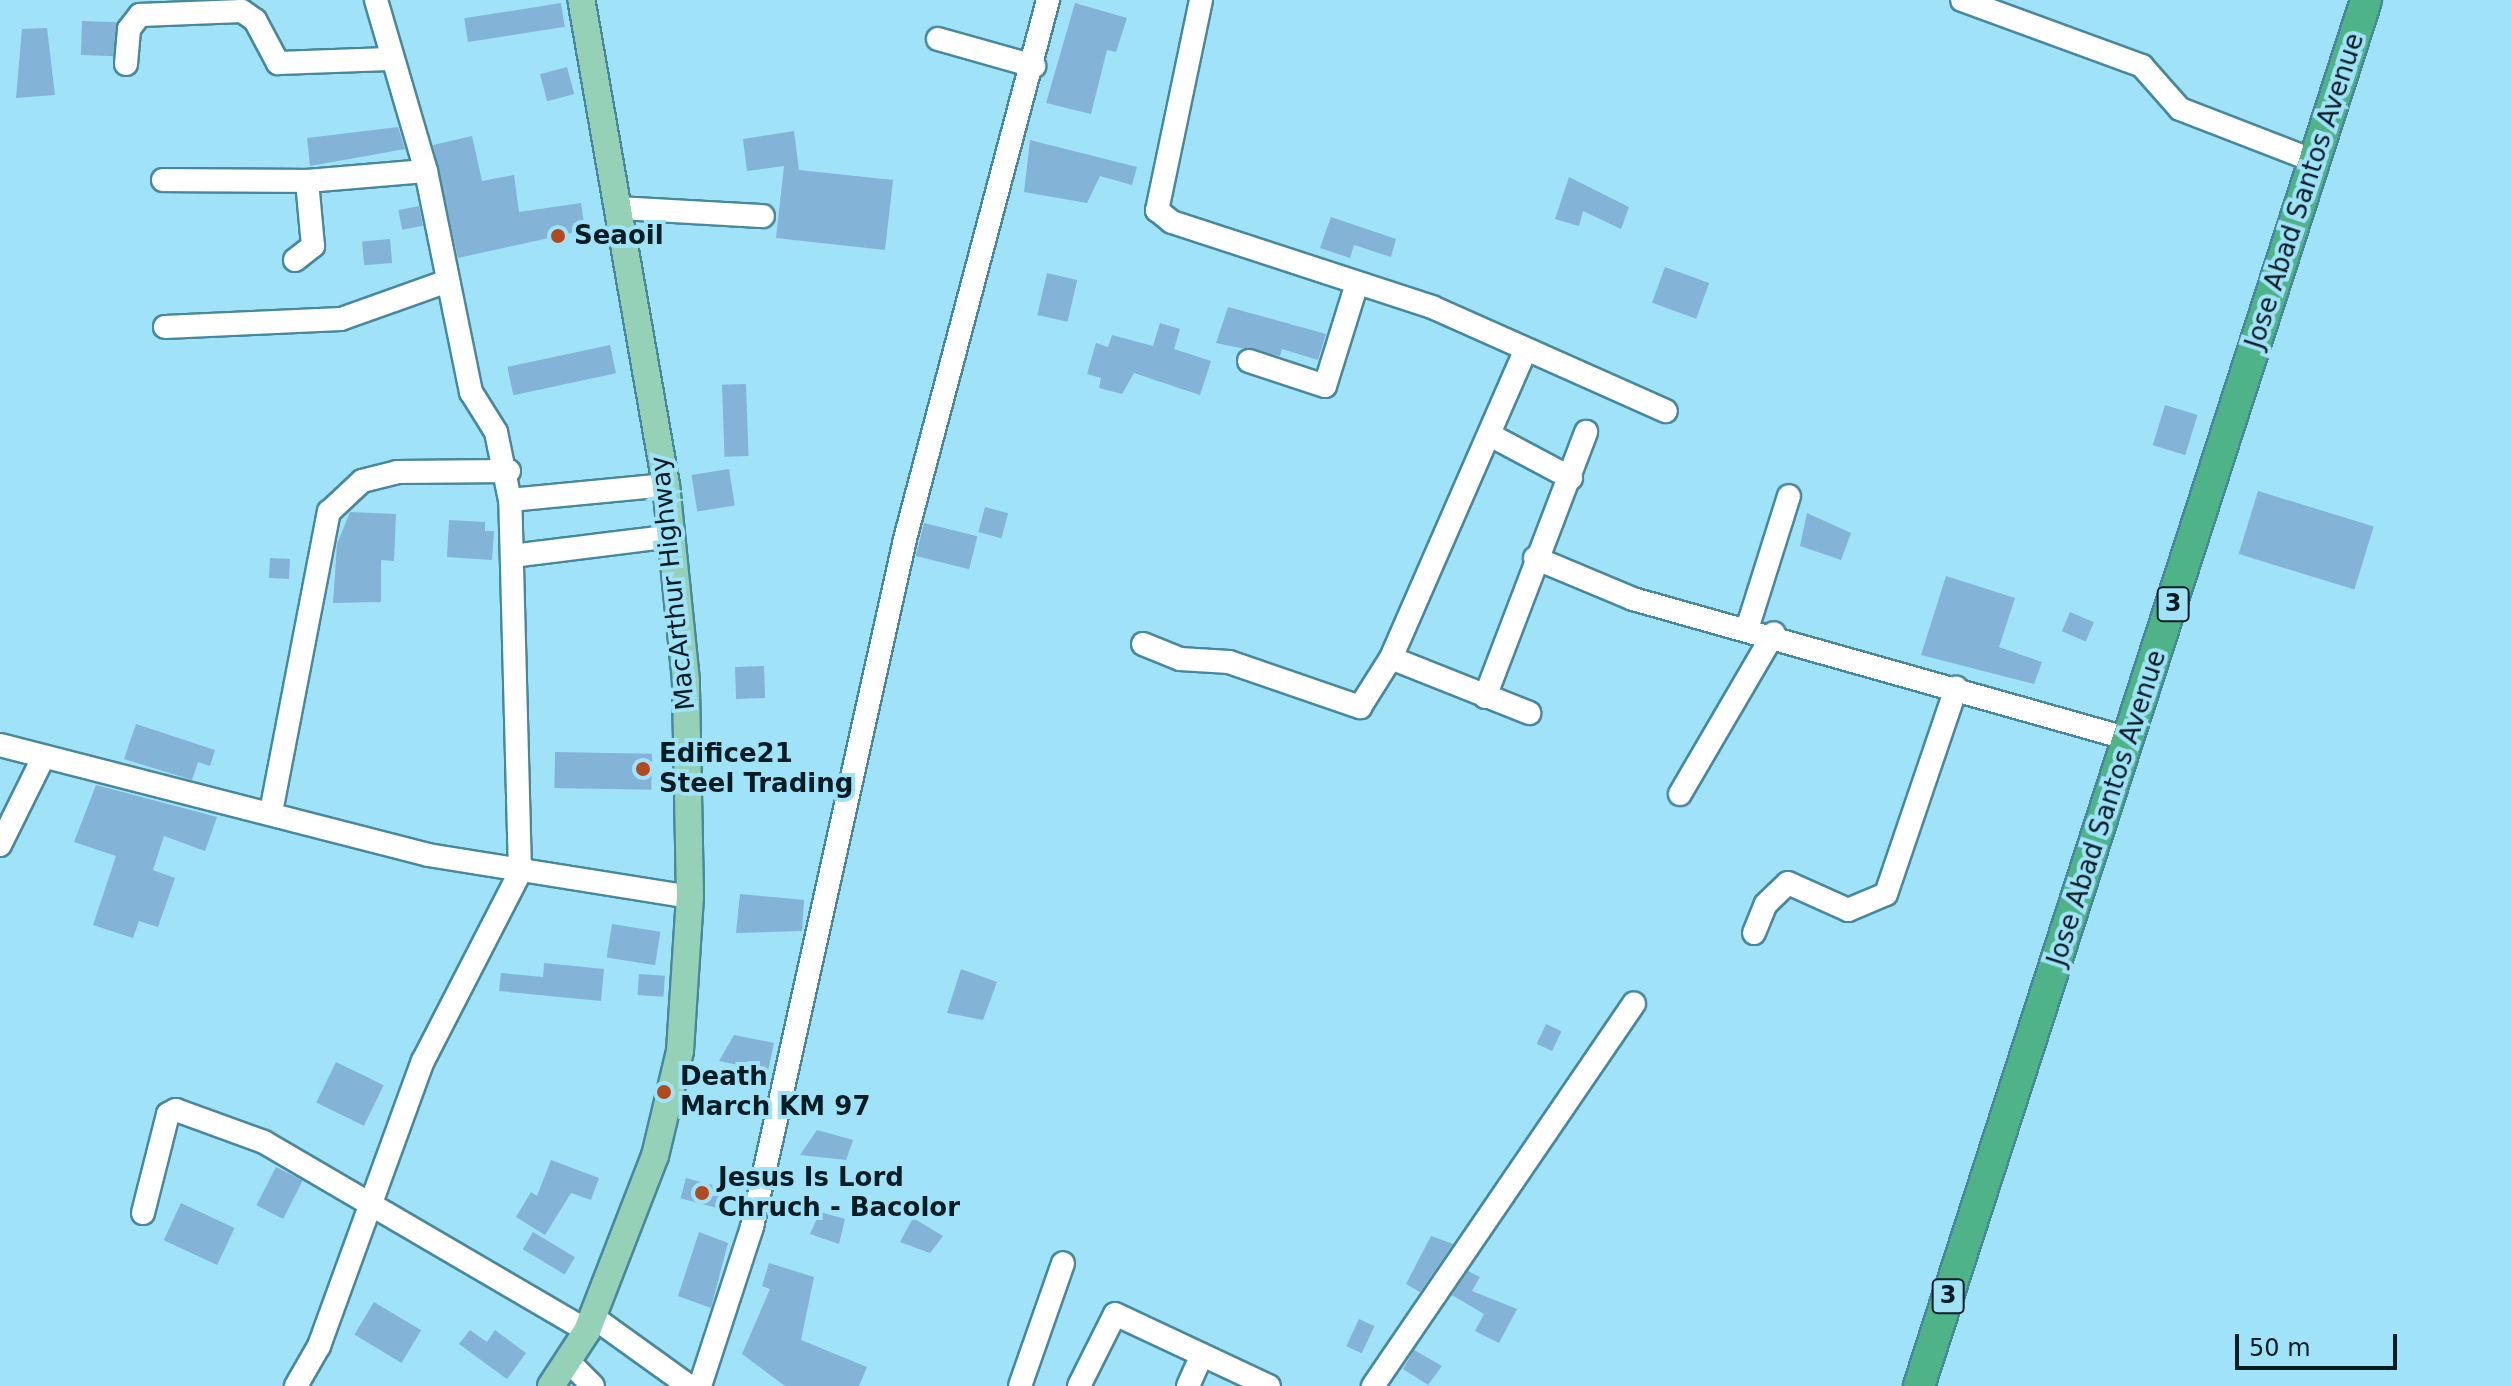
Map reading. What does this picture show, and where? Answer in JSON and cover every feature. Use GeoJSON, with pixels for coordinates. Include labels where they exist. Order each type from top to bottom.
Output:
{"type":"FeatureCollection","features":[{"type":"Feature","properties":{"kind":"highway","name":"Jose Abad Santos Avenue"},"geometry":{"type":"LineString","coordinates":[[1919,1386],[2366,0]]}},
{"type":"Feature","properties":{"kind":"main road","name":"MacArthur Highway"},"geometry":{"type":"LineString","coordinates":[[551,1386],[590,1324],[675,1082],[690,897],[686,681],[666,485],[581,0]]}},
{"type":"Feature","properties":{"kind":"street"},"geometry":{"type":"LineString","coordinates":[[296,1386],[375,1202],[423,1061],[520,872],[509,471],[471,392],[445,282],[426,171],[389,59],[376,0]]}},
{"type":"Feature","properties":{"kind":"street"},"geometry":{"type":"LineString","coordinates":[[700,1386],[752,1227],[898,569],[1034,66],[1048,0]]}},
{"type":"Feature","properties":{"kind":"street"},"geometry":{"type":"LineString","coordinates":[[1201,0],[1157,210],[1172,222],[1432,307],[1525,352],[1666,411]]}},
{"type":"Feature","properties":{"kind":"street"},"geometry":{"type":"LineString","coordinates":[[1962,0],[2142,66],[2180,109],[2315,161]]}},
{"type":"Feature","properties":{"kind":"street"},"geometry":{"type":"LineString","coordinates":[[126,64],[129,29],[140,15],[242,11],[255,20],[278,63],[389,59]]}},
{"type":"Feature","properties":{"kind":"street"},"geometry":{"type":"LineString","coordinates":[[938,39],[1034,66]]}},
{"type":"Feature","properties":{"kind":"street"},"geometry":{"type":"LineString","coordinates":[[163,180],[307,181],[426,171]]}},
{"type":"Feature","properties":{"kind":"street"},"geometry":{"type":"LineString","coordinates":[[295,260],[313,246],[307,181]]}},
{"type":"Feature","properties":{"kind":"street"},"geometry":{"type":"LineString","coordinates":[[619,208],[763,216]]}},
{"type":"Feature","properties":{"kind":"street"},"geometry":{"type":"LineString","coordinates":[[165,327],[341,319],[445,282]]}},
{"type":"Feature","properties":{"kind":"street"},"geometry":{"type":"LineString","coordinates":[[1249,361],[1325,386],[1357,283]]}},
{"type":"Feature","properties":{"kind":"street"},"geometry":{"type":"LineString","coordinates":[[1143,644],[1180,659],[1229,662],[1350,709],[1360,707],[1391,658],[1525,352]]}},
{"type":"Feature","properties":{"kind":"street"},"geometry":{"type":"LineString","coordinates":[[1485,697],[1535,558],[1571,478],[1586,432]]}},
{"type":"Feature","properties":{"kind":"street"},"geometry":{"type":"LineString","coordinates":[[1490,435],[1571,478]]}},
{"type":"Feature","properties":{"kind":"street"},"geometry":{"type":"LineString","coordinates":[[271,812],[329,512],[362,481],[397,472],[509,471]]}},
{"type":"Feature","properties":{"kind":"street"},"geometry":{"type":"LineString","coordinates":[[510,500],[666,485]]}},
{"type":"Feature","properties":{"kind":"street"},"geometry":{"type":"LineString","coordinates":[[1748,626],[1789,496]]}},
{"type":"Feature","properties":{"kind":"street"},"geometry":{"type":"LineString","coordinates":[[512,556],[672,536]]}},
{"type":"Feature","properties":{"kind":"street"},"geometry":{"type":"LineString","coordinates":[[1535,558],[1633,599],[1774,633],[2129,739]]}},
{"type":"Feature","properties":{"kind":"street"},"geometry":{"type":"LineString","coordinates":[[1680,794],[1774,633]]}},
{"type":"Feature","properties":{"kind":"street"},"geometry":{"type":"LineString","coordinates":[[1391,658],[1529,713]]}},
{"type":"Feature","properties":{"kind":"street"},"geometry":{"type":"LineString","coordinates":[[1754,933],[1766,904],[1788,883],[1848,910],[1886,894],[1956,688]]}},
{"type":"Feature","properties":{"kind":"street"},"geometry":{"type":"LineString","coordinates":[[0,745],[43,758],[520,872],[690,897]]}},
{"type":"Feature","properties":{"kind":"street"},"geometry":{"type":"LineString","coordinates":[[0,845],[43,758]]}},
{"type":"Feature","properties":{"kind":"street"},"geometry":{"type":"LineString","coordinates":[[1373,1386],[1634,1003]]}},
{"type":"Feature","properties":{"kind":"street"},"geometry":{"type":"LineString","coordinates":[[143,1213],[168,1114],[176,1110],[264,1142],[590,1324],[689,1386]]}},
{"type":"Feature","properties":{"kind":"street"},"geometry":{"type":"LineString","coordinates":[[1020,1386],[1063,1263]]}},
{"type":"Feature","properties":{"kind":"street"},"geometry":{"type":"LineString","coordinates":[[1086,1384],[1115,1314],[1269,1386]]}},
{"type":"Feature","properties":{"kind":"street"},"geometry":{"type":"LineString","coordinates":[[1188,1386],[1202,1355]]}},
{"type":"Feature","properties":{"kind":"street"},"geometry":{"type":"LineString","coordinates":[[568,1361],[593,1386]]}},
{"type":"Feature","properties":{"kind":"building"},"geometry":{"type":"Polygon","coordinates":[[[561,3],[565,27],[468,42],[464,18],[561,3]]]}},
{"type":"Feature","properties":{"kind":"building"},"geometry":{"type":"Polygon","coordinates":[[[1075,3],[1127,18],[1116,52],[1107,50],[1091,114],[1046,103],[1075,3]]]}},
{"type":"Feature","properties":{"kind":"building"},"geometry":{"type":"Polygon","coordinates":[[[82,21],[117,22],[116,56],[81,55],[82,21]]]}},
{"type":"Feature","properties":{"kind":"building"},"geometry":{"type":"Polygon","coordinates":[[[47,28],[55,95],[16,98],[22,29],[47,28]]]}},
{"type":"Feature","properties":{"kind":"building"},"geometry":{"type":"Polygon","coordinates":[[[567,67],[574,94],[547,101],[540,74],[567,67]]]}},
{"type":"Feature","properties":{"kind":"building"},"geometry":{"type":"Polygon","coordinates":[[[398,127],[405,149],[310,166],[307,138],[398,127]]]}},
{"type":"Feature","properties":{"kind":"building"},"geometry":{"type":"Polygon","coordinates":[[[794,131],[799,170],[893,180],[885,250],[776,238],[784,166],[747,171],[743,139],[794,131]]]}},
{"type":"Feature","properties":{"kind":"building"},"geometry":{"type":"Polygon","coordinates":[[[472,136],[482,181],[514,175],[519,212],[581,203],[585,230],[458,258],[433,145],[472,136]]]}},
{"type":"Feature","properties":{"kind":"building"},"geometry":{"type":"Polygon","coordinates":[[[1030,140],[1137,167],[1132,185],[1100,176],[1087,203],[1024,192],[1030,140]]]}},
{"type":"Feature","properties":{"kind":"building"},"geometry":{"type":"Polygon","coordinates":[[[1569,177],[1629,207],[1621,229],[1583,211],[1579,226],[1555,219],[1569,177]]]}},
{"type":"Feature","properties":{"kind":"building"},"geometry":{"type":"Polygon","coordinates":[[[419,206],[423,226],[402,230],[398,210],[419,206]]]}},
{"type":"Feature","properties":{"kind":"building"},"geometry":{"type":"Polygon","coordinates":[[[1331,217],[1396,239],[1391,257],[1354,245],[1350,258],[1320,248],[1331,217]]]}},
{"type":"Feature","properties":{"kind":"building"},"geometry":{"type":"Polygon","coordinates":[[[390,239],[392,263],[364,265],[362,241],[390,239]]]}},
{"type":"Feature","properties":{"kind":"building"},"geometry":{"type":"Polygon","coordinates":[[[1665,267],[1709,283],[1696,319],[1652,303],[1665,267]]]}},
{"type":"Feature","properties":{"kind":"building"},"geometry":{"type":"Polygon","coordinates":[[[1047,273],[1077,280],[1068,322],[1037,315],[1047,273]]]}},
{"type":"Feature","properties":{"kind":"building"},"geometry":{"type":"Polygon","coordinates":[[[1228,307],[1326,334],[1318,360],[1282,349],[1280,356],[1216,343],[1228,307]]]}},
{"type":"Feature","properties":{"kind":"building"},"geometry":{"type":"Polygon","coordinates":[[[1160,323],[1180,329],[1174,349],[1211,361],[1200,395],[1134,373],[1122,394],[1099,388],[1101,378],[1087,374],[1096,343],[1108,347],[1112,335],[1153,346],[1160,323]]]}},
{"type":"Feature","properties":{"kind":"building"},"geometry":{"type":"Polygon","coordinates":[[[610,345],[616,373],[513,395],[507,367],[610,345]]]}},
{"type":"Feature","properties":{"kind":"building"},"geometry":{"type":"Polygon","coordinates":[[[746,384],[749,456],[725,457],[722,385],[746,384]]]}},
{"type":"Feature","properties":{"kind":"building"},"geometry":{"type":"Polygon","coordinates":[[[2165,405],[2198,415],[2185,455],[2153,445],[2165,405]]]}},
{"type":"Feature","properties":{"kind":"building"},"geometry":{"type":"Polygon","coordinates":[[[729,469],[735,506],[697,511],[691,475],[729,469]]]}},
{"type":"Feature","properties":{"kind":"building"},"geometry":{"type":"Polygon","coordinates":[[[2258,491],[2374,526],[2354,589],[2239,554],[2258,491]]]}},
{"type":"Feature","properties":{"kind":"building"},"geometry":{"type":"Polygon","coordinates":[[[985,507],[1008,513],[1001,538],[978,532],[985,507]]]}},
{"type":"Feature","properties":{"kind":"building"},"geometry":{"type":"Polygon","coordinates":[[[350,512],[396,514],[394,561],[381,560],[381,602],[333,603],[337,544],[350,512]]]}},
{"type":"Feature","properties":{"kind":"building"},"geometry":{"type":"Polygon","coordinates":[[[1807,513],[1851,533],[1841,560],[1800,546],[1807,513]]]}},
{"type":"Feature","properties":{"kind":"building"},"geometry":{"type":"Polygon","coordinates":[[[449,520],[485,522],[485,531],[494,531],[492,560],[447,557],[449,520]]]}},
{"type":"Feature","properties":{"kind":"building"},"geometry":{"type":"Polygon","coordinates":[[[924,523],[977,536],[969,569],[916,556],[924,523]]]}},
{"type":"Feature","properties":{"kind":"building"},"geometry":{"type":"Polygon","coordinates":[[[270,558],[290,559],[289,579],[269,578],[270,558]]]}},
{"type":"Feature","properties":{"kind":"building"},"geometry":{"type":"Polygon","coordinates":[[[1946,576],[2015,598],[1999,647],[2042,662],[2034,684],[1921,655],[1946,576]]]}},
{"type":"Feature","properties":{"kind":"building"},"geometry":{"type":"Polygon","coordinates":[[[2070,612],[2094,622],[2086,641],[2062,631],[2070,612]]]}},
{"type":"Feature","properties":{"kind":"building"},"geometry":{"type":"Polygon","coordinates":[[[764,666],[765,698],[736,699],[735,667],[764,666]]]}},
{"type":"Feature","properties":{"kind":"building"},"geometry":{"type":"Polygon","coordinates":[[[136,724],[215,750],[210,766],[198,762],[192,780],[124,759],[136,724]]]}},
{"type":"Feature","properties":{"kind":"building"},"geometry":{"type":"Polygon","coordinates":[[[555,752],[652,754],[651,790],[554,788],[555,752]]]}},
{"type":"Feature","properties":{"kind":"building"},"geometry":{"type":"Polygon","coordinates":[[[96,785],[217,817],[205,851],[164,836],[153,870],[175,878],[158,927],[139,921],[133,938],[93,925],[116,856],[74,842],[96,785]]]}},
{"type":"Feature","properties":{"kind":"building"},"geometry":{"type":"Polygon","coordinates":[[[740,894],[804,900],[802,931],[736,933],[740,894]]]}},
{"type":"Feature","properties":{"kind":"building"},"geometry":{"type":"Polygon","coordinates":[[[612,924],[660,932],[655,965],[607,958],[612,924]]]}},
{"type":"Feature","properties":{"kind":"building"},"geometry":{"type":"Polygon","coordinates":[[[544,963],[604,969],[601,1001],[499,991],[501,973],[543,977],[544,963]]]}},
{"type":"Feature","properties":{"kind":"building"},"geometry":{"type":"Polygon","coordinates":[[[961,969],[997,982],[983,1020],[947,1013],[961,969]]]}},
{"type":"Feature","properties":{"kind":"building"},"geometry":{"type":"Polygon","coordinates":[[[639,974],[665,976],[663,997],[638,995],[639,974]]]}},
{"type":"Feature","properties":{"kind":"building"},"geometry":{"type":"Polygon","coordinates":[[[1546,1024],[1561,1031],[1552,1051],[1537,1044],[1546,1024]]]}},
{"type":"Feature","properties":{"kind":"building"},"geometry":{"type":"Polygon","coordinates":[[[734,1035],[774,1043],[768,1071],[719,1061],[734,1035]]]}},
{"type":"Feature","properties":{"kind":"building"},"geometry":{"type":"Polygon","coordinates":[[[336,1062],[384,1085],[364,1126],[316,1102],[336,1062]]]}},
{"type":"Feature","properties":{"kind":"building"},"geometry":{"type":"Polygon","coordinates":[[[817,1130],[853,1140],[846,1160],[800,1155],[817,1130]]]}},
{"type":"Feature","properties":{"kind":"building"},"geometry":{"type":"Polygon","coordinates":[[[551,1160],[599,1178],[591,1200],[571,1193],[545,1235],[516,1217],[531,1192],[537,1196],[551,1160]]]}},
{"type":"Feature","properties":{"kind":"building"},"geometry":{"type":"Polygon","coordinates":[[[276,1167],[303,1181],[283,1219],[256,1205],[276,1167]]]}},
{"type":"Feature","properties":{"kind":"building","name":"Jesus Is Lord Chruch - Bacolor"},"geometry":{"type":"Polygon","coordinates":[[[686,1178],[723,1188],[717,1208],[681,1198],[686,1178]]]}},
{"type":"Feature","properties":{"kind":"building"},"geometry":{"type":"Polygon","coordinates":[[[181,1203],[234,1228],[217,1265],[164,1240],[181,1203]]]}},
{"type":"Feature","properties":{"kind":"building"},"geometry":{"type":"Polygon","coordinates":[[[820,1212],[845,1219],[839,1244],[810,1234],[820,1212]]]}},
{"type":"Feature","properties":{"kind":"building"},"geometry":{"type":"Polygon","coordinates":[[[913,1218],[943,1236],[930,1253],[900,1242],[913,1218]]]}},
{"type":"Feature","properties":{"kind":"building"},"geometry":{"type":"Polygon","coordinates":[[[533,1232],[575,1257],[565,1274],[523,1249],[533,1232]]]}},
{"type":"Feature","properties":{"kind":"building"},"geometry":{"type":"Polygon","coordinates":[[[699,1232],[728,1243],[711,1308],[678,1296],[699,1232]]]}},
{"type":"Feature","properties":{"kind":"building"},"geometry":{"type":"Polygon","coordinates":[[[1431,1236],[1453,1244],[1420,1292],[1406,1284],[1431,1236]]]}},
{"type":"Feature","properties":{"kind":"building"},"geometry":{"type":"Polygon","coordinates":[[[769,1263],[814,1277],[801,1340],[867,1367],[859,1386],[785,1386],[742,1354],[770,1289],[762,1286],[769,1263]]]}},
{"type":"Feature","properties":{"kind":"building"},"geometry":{"type":"Polygon","coordinates":[[[1468,1271],[1480,1277],[1472,1291],[1517,1309],[1499,1343],[1475,1331],[1484,1314],[1452,1295],[1468,1271]]]}},
{"type":"Feature","properties":{"kind":"building"},"geometry":{"type":"Polygon","coordinates":[[[374,1302],[421,1330],[402,1363],[354,1335],[374,1302]]]}},
{"type":"Feature","properties":{"kind":"building"},"geometry":{"type":"Polygon","coordinates":[[[1359,1319],[1374,1326],[1362,1353],[1346,1346],[1359,1319]]]}},
{"type":"Feature","properties":{"kind":"building"},"geometry":{"type":"Polygon","coordinates":[[[470,1330],[487,1342],[495,1330],[526,1353],[507,1379],[459,1344],[470,1330]]]}},
{"type":"Feature","properties":{"kind":"building"},"geometry":{"type":"Polygon","coordinates":[[[1414,1350],[1442,1366],[1428,1385],[1403,1369],[1414,1350]]]}},
{"type":"Feature","properties":{"kind":"place","name":"Seaoil"},"geometry":{"type":"Point","coordinates":[558,236]}},
{"type":"Feature","properties":{"kind":"place","name":"Edifice21 Steel Trading"},"geometry":{"type":"Point","coordinates":[643,769]}},
{"type":"Feature","properties":{"kind":"place","name":"Death March KM 97"},"geometry":{"type":"Point","coordinates":[664,1092]}},
{"type":"Feature","properties":{"kind":"place","name":"Jesus Is Lord Chruch - Bacolor"},"geometry":{"type":"Point","coordinates":[702,1193]}}]}
